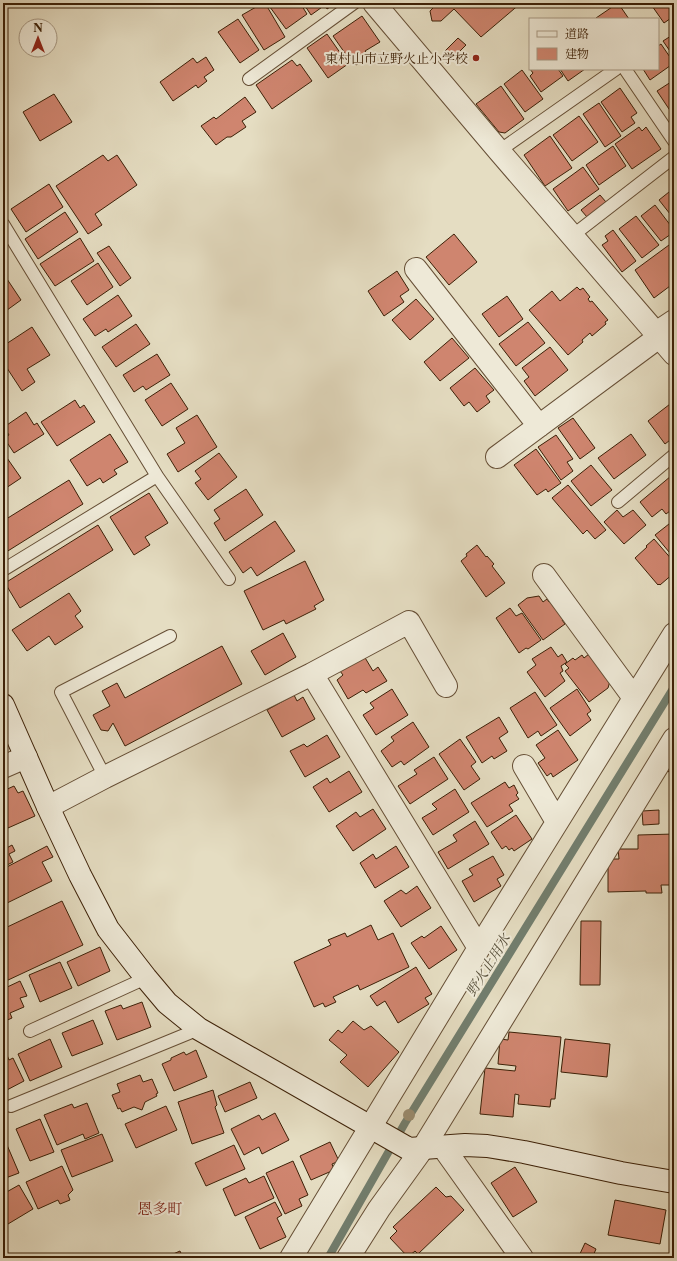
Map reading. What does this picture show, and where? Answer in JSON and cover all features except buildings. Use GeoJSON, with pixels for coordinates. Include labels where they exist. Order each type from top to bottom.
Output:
{"type":"FeatureCollection","features":[{"type":"Feature","properties":{"kind":"street"},"geometry":{"type":"LineString","coordinates":[[374,3],[674,354]]}},
{"type":"Feature","properties":{"kind":"street"},"geometry":{"type":"LineString","coordinates":[[416,269],[539,426]]}},
{"type":"Feature","properties":{"kind":"street"},"geometry":{"type":"LineString","coordinates":[[497,457],[658,335],[674,321]]}},
{"type":"Feature","properties":{"kind":"street"},"geometry":{"type":"LineString","coordinates":[[544,574],[634,698]]}},
{"type":"Feature","properties":{"kind":"street"},"geometry":{"type":"LineString","coordinates":[[48,807],[312,674],[410,622],[446,686]]}},
{"type":"Feature","properties":{"kind":"street"},"geometry":{"type":"LineString","coordinates":[[291,1258],[376,1130],[479,948],[674,634]]}},
{"type":"Feature","properties":{"kind":"street"},"geometry":{"type":"LineString","coordinates":[[312,674],[479,948]]}},
{"type":"Feature","properties":{"kind":"street"},"geometry":{"type":"LineString","coordinates":[[3,705],[48,807],[80,875],[108,929],[167,1003],[199,1029],[376,1130],[425,1148],[465,1146],[524,1152],[621,1173],[674,1182]]}},
{"type":"Feature","properties":{"kind":"street"},"geometry":{"type":"LineString","coordinates":[[348,1258],[379,1209],[425,1148],[674,739]]}},
{"type":"Feature","properties":{"kind":"street"},"geometry":{"type":"LineString","coordinates":[[3,767],[26,757]]}},
{"type":"Feature","properties":{"kind":"street"},"geometry":{"type":"LineString","coordinates":[[524,766],[557,822]]}},
{"type":"Feature","properties":{"kind":"street"},"geometry":{"type":"LineString","coordinates":[[425,1148],[522,1258]]}},
{"type":"Feature","properties":{"kind":"lane"},"geometry":{"type":"LineString","coordinates":[[249,79],[354,3]]}},
{"type":"Feature","properties":{"kind":"lane"},"geometry":{"type":"LineString","coordinates":[[499,151],[615,70]]}},
{"type":"Feature","properties":{"kind":"lane"},"geometry":{"type":"LineString","coordinates":[[626,70],[674,141]]}},
{"type":"Feature","properties":{"kind":"lane"},"geometry":{"type":"LineString","coordinates":[[572,236],[674,157]]}},
{"type":"Feature","properties":{"kind":"lane"},"geometry":{"type":"LineString","coordinates":[[3,224],[157,476],[229,579]]}},
{"type":"Feature","properties":{"kind":"lane"},"geometry":{"type":"LineString","coordinates":[[618,502],[674,455]]}},
{"type":"Feature","properties":{"kind":"lane"},"geometry":{"type":"LineString","coordinates":[[3,570],[157,476]]}},
{"type":"Feature","properties":{"kind":"lane"},"geometry":{"type":"LineString","coordinates":[[105,777],[61,692],[170,636]]}},
{"type":"Feature","properties":{"kind":"lane"},"geometry":{"type":"LineString","coordinates":[[30,1030],[146,978]]}},
{"type":"Feature","properties":{"kind":"lane"},"geometry":{"type":"LineString","coordinates":[[11,1106],[199,1029]]}},
{"type":"Feature","properties":{"kind":"waterway","name":"野火止用水"},"geometry":{"type":"LineString","coordinates":[[328,1258],[405,1123],[674,687]]}},
{"type":"Feature","properties":{"kind":"place","name":"東村山市立野火止小学校"},"geometry":{"type":"Point","coordinates":[476,58]}},
{"type":"Feature","properties":{"kind":"district","name":"恩多町"},"geometry":{"type":"Point","coordinates":[160,1209]}}]}
